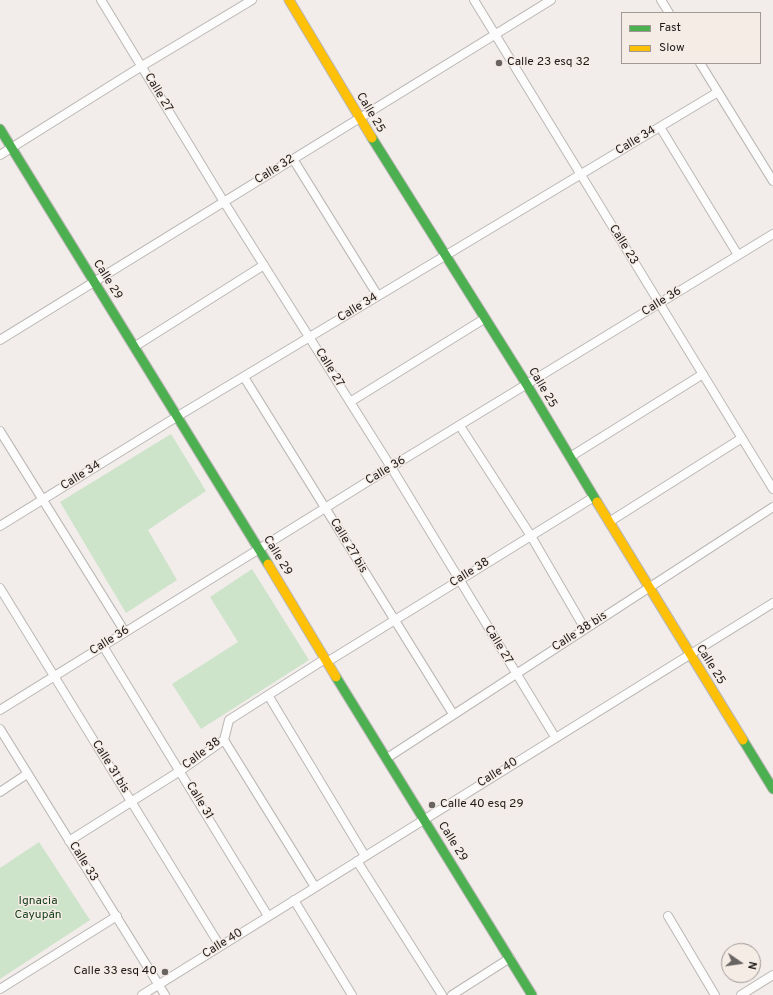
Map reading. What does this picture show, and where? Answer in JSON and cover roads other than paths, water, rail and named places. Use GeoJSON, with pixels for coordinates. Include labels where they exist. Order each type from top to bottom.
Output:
{"type":"FeatureCollection","features":[{"type":"Feature","properties":{"kind":"street","name":"Calle 27"},"geometry":{"type":"LineString","coordinates":[[101,0],[224,202],[391,467],[555,737]]}},
{"type":"Feature","properties":{"kind":"street"},"geometry":{"type":"LineString","coordinates":[[0,155],[142,66],[252,0]]}},
{"type":"Feature","properties":{"kind":"street","name":"Calle 25"},"geometry":{"type":"LineString","coordinates":[[289,0],[359,118],[484,319],[527,385],[689,654],[773,789]]}},
{"type":"Feature","properties":{"kind":"street","name":"Calle 23"},"geometry":{"type":"LineString","coordinates":[[474,0],[773,489]]}},
{"type":"Feature","properties":{"kind":"street","name":"Calle 32"},"geometry":{"type":"LineString","coordinates":[[0,340],[551,0]]}},
{"type":"Feature","properties":{"kind":"street"},"geometry":{"type":"LineString","coordinates":[[661,0],[668,12]]}},
{"type":"Feature","properties":{"kind":"street"},"geometry":{"type":"LineString","coordinates":[[701,64],[773,181]]}},
{"type":"Feature","properties":{"kind":"street","name":"Calle 34"},"geometry":{"type":"LineString","coordinates":[[0,526],[178,416],[718,92]]}},
{"type":"Feature","properties":{"kind":"street"},"geometry":{"type":"LineString","coordinates":[[660,127],[738,255]]}},
{"type":"Feature","properties":{"kind":"street","name":"Calle 29"},"geometry":{"type":"LineString","coordinates":[[0,129],[178,416],[326,661],[387,758],[423,820],[532,995]]}},
{"type":"Feature","properties":{"kind":"street"},"geometry":{"type":"LineString","coordinates":[[293,159],[378,296]]}},
{"type":"Feature","properties":{"kind":"street","name":"Calle 36"},"geometry":{"type":"LineString","coordinates":[[0,710],[391,467],[773,234]]}},
{"type":"Feature","properties":{"kind":"street"},"geometry":{"type":"LineString","coordinates":[[134,347],[264,265]]}},
{"type":"Feature","properties":{"kind":"street"},"geometry":{"type":"LineString","coordinates":[[350,402],[484,319]]}},
{"type":"Feature","properties":{"kind":"street"},"geometry":{"type":"LineString","coordinates":[[570,457],[703,374]]}},
{"type":"Feature","properties":{"kind":"street","name":"Calle 27 bis"},"geometry":{"type":"LineString","coordinates":[[244,377],[453,714]]}},
{"type":"Feature","properties":{"kind":"street"},"geometry":{"type":"LineString","coordinates":[[460,426],[531,536],[586,629]]}},
{"type":"Feature","properties":{"kind":"street"},"geometry":{"type":"LineString","coordinates":[[0,431],[125,632]]}},
{"type":"Feature","properties":{"kind":"street"},"geometry":{"type":"LineString","coordinates":[[609,522],[742,438]]}},
{"type":"Feature","properties":{"kind":"street","name":"Calle 38"},"geometry":{"type":"LineString","coordinates":[[69,841],[180,771],[224,740],[229,720],[268,695],[394,621],[594,497]]}},
{"type":"Feature","properties":{"kind":"street","name":"Calle 38 bis"},"geometry":{"type":"LineString","coordinates":[[387,758],[773,507]]}},
{"type":"Feature","properties":{"kind":"street","name":"Calle 31 bis"},"geometry":{"type":"LineString","coordinates":[[0,588],[220,946]]}},
{"type":"Feature","properties":{"kind":"street","name":"Calle 40"},"geometry":{"type":"LineString","coordinates":[[142,995],[555,737],[773,603]]}},
{"type":"Feature","properties":{"kind":"street","name":"Calle 31"},"geometry":{"type":"LineString","coordinates":[[103,646],[268,916]]}},
{"type":"Feature","properties":{"kind":"street"},"geometry":{"type":"LineString","coordinates":[[268,695],[365,856]]}},
{"type":"Feature","properties":{"kind":"street","name":"Calle 33"},"geometry":{"type":"LineString","coordinates":[[0,729],[165,995]]}},
{"type":"Feature","properties":{"kind":"street"},"geometry":{"type":"LineString","coordinates":[[224,740],[315,887]]}},
{"type":"Feature","properties":{"kind":"street"},"geometry":{"type":"LineString","coordinates":[[0,792],[27,774]]}},
{"type":"Feature","properties":{"kind":"street"},"geometry":{"type":"LineString","coordinates":[[357,861],[442,995]]}},
{"type":"Feature","properties":{"kind":"street"},"geometry":{"type":"LineString","coordinates":[[294,900],[352,995]]}},
{"type":"Feature","properties":{"kind":"street"},"geometry":{"type":"LineString","coordinates":[[0,989],[117,916]]}},
{"type":"Feature","properties":{"kind":"street"},"geometry":{"type":"LineString","coordinates":[[668,916],[715,995]]}},
{"type":"Feature","properties":{"kind":"street"},"geometry":{"type":"LineString","coordinates":[[452,995],[510,958]]}},
{"type":"Feature","properties":{"kind":"street"},"geometry":{"type":"LineString","coordinates":[[741,995],[773,975]]}},
{"type":"Feature","properties":{"kind":"place","name":"Calle 23 esq 32"},"geometry":{"type":"Point","coordinates":[499,63]}},
{"type":"Feature","properties":{"kind":"place","name":"Calle 40 esq 29"},"geometry":{"type":"Point","coordinates":[432,805]}},
{"type":"Feature","properties":{"kind":"place","name":"Calle 33 esq 40"},"geometry":{"type":"Point","coordinates":[165,972]}},
{"type":"Feature","properties":{"kind":"park label","name":"Ignacia Cayupán"},"geometry":{"type":"Point","coordinates":[38,909]}}]}
